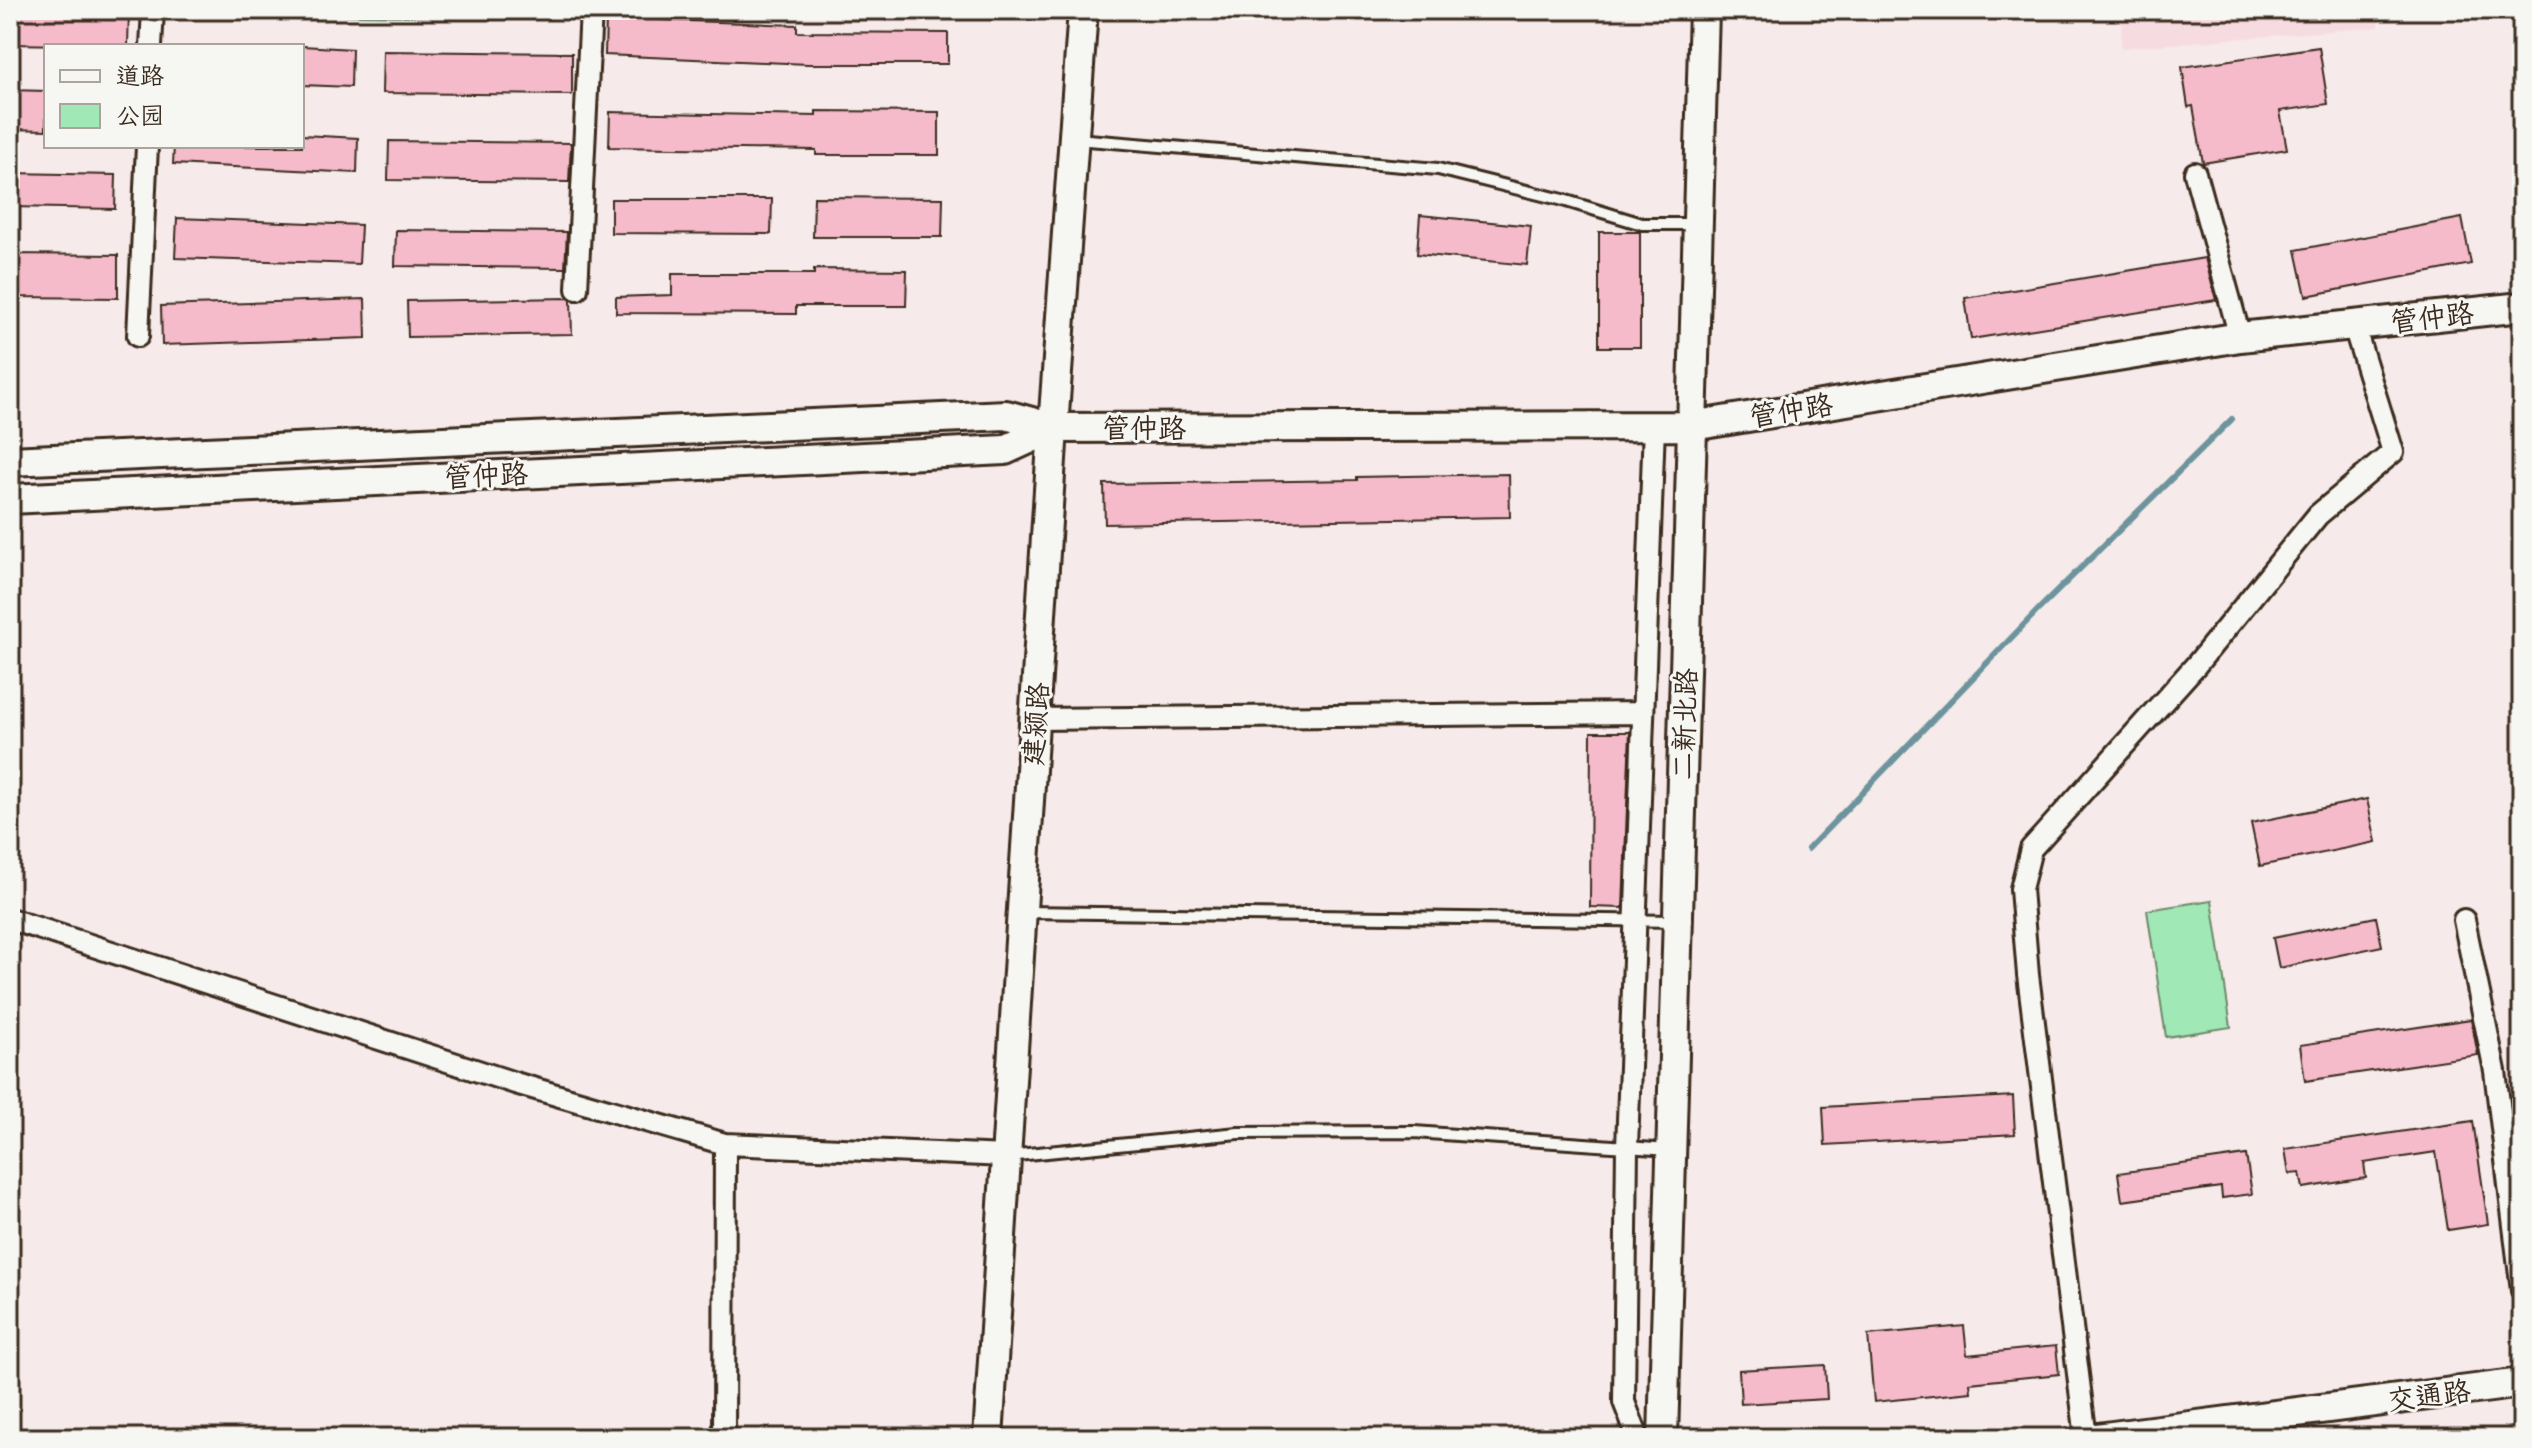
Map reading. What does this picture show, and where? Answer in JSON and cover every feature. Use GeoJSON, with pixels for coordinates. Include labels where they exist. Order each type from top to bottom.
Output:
{"type":"FeatureCollection","features":[{"type":"Feature","properties":{"kind":"street"},"geometry":{"type":"LineString","coordinates":[[151,44],[153,10]]}},
{"type":"Feature","properties":{"kind":"street"},"geometry":{"type":"LineString","coordinates":[[577,289],[591,10]]}},
{"type":"Feature","properties":{"kind":"street","name":"建颍路"},"geometry":{"type":"LineString","coordinates":[[988,1438],[1083,10]]}},
{"type":"Feature","properties":{"kind":"street","name":"二新北路"},"geometry":{"type":"LineString","coordinates":[[1663,1438],[1704,10]]}},
{"type":"Feature","properties":{"kind":"street"},"geometry":{"type":"LineString","coordinates":[[138,336],[147,148]]}},
{"type":"Feature","properties":{"kind":"street"},"geometry":{"type":"LineString","coordinates":[[2195,173],[2240,337]]}},
{"type":"Feature","properties":{"kind":"street","name":"管仲路"},"geometry":{"type":"LineString","coordinates":[[10,461],[1006,415],[1053,428],[1692,426],[2240,337],[2522,307]]}},
{"type":"Feature","properties":{"kind":"street"},"geometry":{"type":"LineString","coordinates":[[2086,1438],[2028,975],[2021,889],[2031,849],[2197,664],[2318,515],[2393,452],[2354,326]]}},
{"type":"Feature","properties":{"kind":"street"},"geometry":{"type":"LineString","coordinates":[[1638,1438],[1624,1402],[1627,1147],[1654,426]]}},
{"type":"Feature","properties":{"kind":"street","name":"管仲路"},"geometry":{"type":"LineString","coordinates":[[10,499],[1005,450],[1053,428]]}},
{"type":"Feature","properties":{"kind":"street"},"geometry":{"type":"LineString","coordinates":[[1035,719],[1643,713]]}},
{"type":"Feature","properties":{"kind":"street"},"geometry":{"type":"LineString","coordinates":[[10,919],[515,1083],[725,1144],[1007,1156]]}},
{"type":"Feature","properties":{"kind":"street"},"geometry":{"type":"LineString","coordinates":[[2464,920],[2495,1071],[2522,1291]]}},
{"type":"Feature","properties":{"kind":"street"},"geometry":{"type":"LineString","coordinates":[[724,1438],[725,1144]]}},
{"type":"Feature","properties":{"kind":"street","name":"交通路"},"geometry":{"type":"LineString","coordinates":[[2111,1437],[2522,1383]]}},
{"type":"Feature","properties":{"kind":"lane"},"geometry":{"type":"LineString","coordinates":[[1074,139],[1438,169],[1563,200],[1642,224],[1698,224]]}},
{"type":"Feature","properties":{"kind":"lane"},"geometry":{"type":"LineString","coordinates":[[1023,912],[1678,921]]}},
{"type":"Feature","properties":{"kind":"lane"},"geometry":{"type":"LineString","coordinates":[[1007,1156],[1238,1133],[1414,1132],[1671,1150]]}},
{"type":"Feature","properties":{"kind":"shaded area"},"geometry":{"type":"Polygon","coordinates":[[[2122,10],[2379,10],[2379,27],[2121,48],[2122,10]]]}},
{"type":"Feature","properties":{"kind":"green space"},"geometry":{"type":"Polygon","coordinates":[[[204,10],[554,10],[545,18],[207,13],[204,10]]]}},
{"type":"Feature","properties":{"kind":"green space"},"geometry":{"type":"Polygon","coordinates":[[[2212,900],[2231,1027],[2166,1037],[2147,910],[2212,900]]]}},
{"type":"Feature","properties":{"kind":"building"},"geometry":{"type":"Polygon","coordinates":[[[10,10],[129,10],[128,44],[10,44],[10,10]]]}},
{"type":"Feature","properties":{"kind":"building"},"geometry":{"type":"Polygon","coordinates":[[[606,18],[797,25],[797,32],[948,33],[948,64],[808,64],[605,55],[606,18]]]}},
{"type":"Feature","properties":{"kind":"building"},"geometry":{"type":"Polygon","coordinates":[[[304,46],[352,49],[351,87],[304,85],[304,46]]]}},
{"type":"Feature","properties":{"kind":"building"},"geometry":{"type":"Polygon","coordinates":[[[2319,47],[2328,104],[2280,111],[2287,149],[2203,163],[2193,106],[2188,107],[2182,67],[2319,47]]]}},
{"type":"Feature","properties":{"kind":"building"},"geometry":{"type":"Polygon","coordinates":[[[383,51],[572,53],[572,95],[382,93],[383,51]]]}},
{"type":"Feature","properties":{"kind":"building"},"geometry":{"type":"Polygon","coordinates":[[[10,90],[44,91],[44,130],[10,129],[10,90]]]}},
{"type":"Feature","properties":{"kind":"building"},"geometry":{"type":"Polygon","coordinates":[[[816,111],[939,112],[939,155],[816,155],[816,150],[609,147],[610,112],[816,116],[816,111]]]}},
{"type":"Feature","properties":{"kind":"building"},"geometry":{"type":"Polygon","coordinates":[[[304,135],[358,138],[357,173],[173,164],[174,148],[304,148],[304,135]]]}},
{"type":"Feature","properties":{"kind":"building"},"geometry":{"type":"Polygon","coordinates":[[[389,141],[571,143],[569,182],[388,180],[389,141]]]}},
{"type":"Feature","properties":{"kind":"building"},"geometry":{"type":"Polygon","coordinates":[[[10,173],[116,175],[115,209],[10,207],[10,173]]]}},
{"type":"Feature","properties":{"kind":"building"},"geometry":{"type":"Polygon","coordinates":[[[814,197],[943,198],[942,237],[813,237],[814,197]]]}},
{"type":"Feature","properties":{"kind":"building"},"geometry":{"type":"Polygon","coordinates":[[[611,199],[772,199],[771,234],[611,233],[611,199]]]}},
{"type":"Feature","properties":{"kind":"building"},"geometry":{"type":"Polygon","coordinates":[[[1420,215],[1531,226],[1527,265],[1417,254],[1420,215]]]}},
{"type":"Feature","properties":{"kind":"building"},"geometry":{"type":"Polygon","coordinates":[[[177,218],[361,225],[359,264],[175,258],[177,218]]]}},
{"type":"Feature","properties":{"kind":"building"},"geometry":{"type":"Polygon","coordinates":[[[2462,218],[2471,264],[2306,296],[2296,250],[2462,218]]]}},
{"type":"Feature","properties":{"kind":"building"},"geometry":{"type":"Polygon","coordinates":[[[396,230],[567,232],[565,268],[395,266],[396,230]]]}},
{"type":"Feature","properties":{"kind":"building"},"geometry":{"type":"Polygon","coordinates":[[[1599,232],[1640,232],[1640,347],[1599,347],[1599,232]]]}},
{"type":"Feature","properties":{"kind":"building"},"geometry":{"type":"Polygon","coordinates":[[[10,254],[118,255],[118,298],[10,297],[10,254]]]}},
{"type":"Feature","properties":{"kind":"building"},"geometry":{"type":"Polygon","coordinates":[[[2205,258],[2216,300],[1971,339],[1965,298],[2205,258]]]}},
{"type":"Feature","properties":{"kind":"building"},"geometry":{"type":"Polygon","coordinates":[[[814,269],[907,270],[906,306],[796,306],[796,314],[616,313],[616,297],[672,295],[672,274],[814,274],[814,269]]]}},
{"type":"Feature","properties":{"kind":"building"},"geometry":{"type":"Polygon","coordinates":[[[365,299],[366,338],[162,345],[161,306],[365,299]]]}},
{"type":"Feature","properties":{"kind":"building"},"geometry":{"type":"Polygon","coordinates":[[[571,300],[572,334],[408,337],[407,301],[571,300]]]}},
{"type":"Feature","properties":{"kind":"building"},"geometry":{"type":"Polygon","coordinates":[[[1509,474],[1510,517],[1105,524],[1104,484],[1509,474]]]}},
{"type":"Feature","properties":{"kind":"building"},"geometry":{"type":"Polygon","coordinates":[[[1591,732],[1630,732],[1623,908],[1590,907],[1591,732]]]}},
{"type":"Feature","properties":{"kind":"building"},"geometry":{"type":"Polygon","coordinates":[[[2367,799],[2376,842],[2260,866],[2251,823],[2367,799]]]}},
{"type":"Feature","properties":{"kind":"building"},"geometry":{"type":"Polygon","coordinates":[[[2376,917],[2382,946],[2279,968],[2273,938],[2376,917]]]}},
{"type":"Feature","properties":{"kind":"building"},"geometry":{"type":"Polygon","coordinates":[[[2471,1019],[2478,1055],[2305,1081],[2300,1045],[2471,1019]]]}},
{"type":"Feature","properties":{"kind":"building"},"geometry":{"type":"Polygon","coordinates":[[[2013,1096],[2015,1134],[1825,1145],[1823,1107],[2013,1096]]]}},
{"type":"Feature","properties":{"kind":"building"},"geometry":{"type":"Polygon","coordinates":[[[2473,1121],[2488,1224],[2448,1230],[2436,1152],[2364,1163],[2366,1178],[2303,1188],[2300,1173],[2289,1174],[2285,1149],[2473,1121]]]}},
{"type":"Feature","properties":{"kind":"building"},"geometry":{"type":"Polygon","coordinates":[[[2246,1155],[2252,1194],[2222,1198],[2221,1187],[2122,1201],[2118,1173],[2246,1155]]]}},
{"type":"Feature","properties":{"kind":"building"},"geometry":{"type":"Polygon","coordinates":[[[1964,1326],[1967,1355],[2056,1346],[2059,1374],[1970,1383],[1971,1392],[1874,1402],[1868,1335],[1964,1326]]]}},
{"type":"Feature","properties":{"kind":"building"},"geometry":{"type":"Polygon","coordinates":[[[1825,1365],[1827,1399],[1741,1404],[1739,1370],[1825,1365]]]}},
{"type":"Feature","properties":{"kind":"waterway"},"geometry":{"type":"LineString","coordinates":[[1808,849],[2039,609],[2232,419]]}}]}
